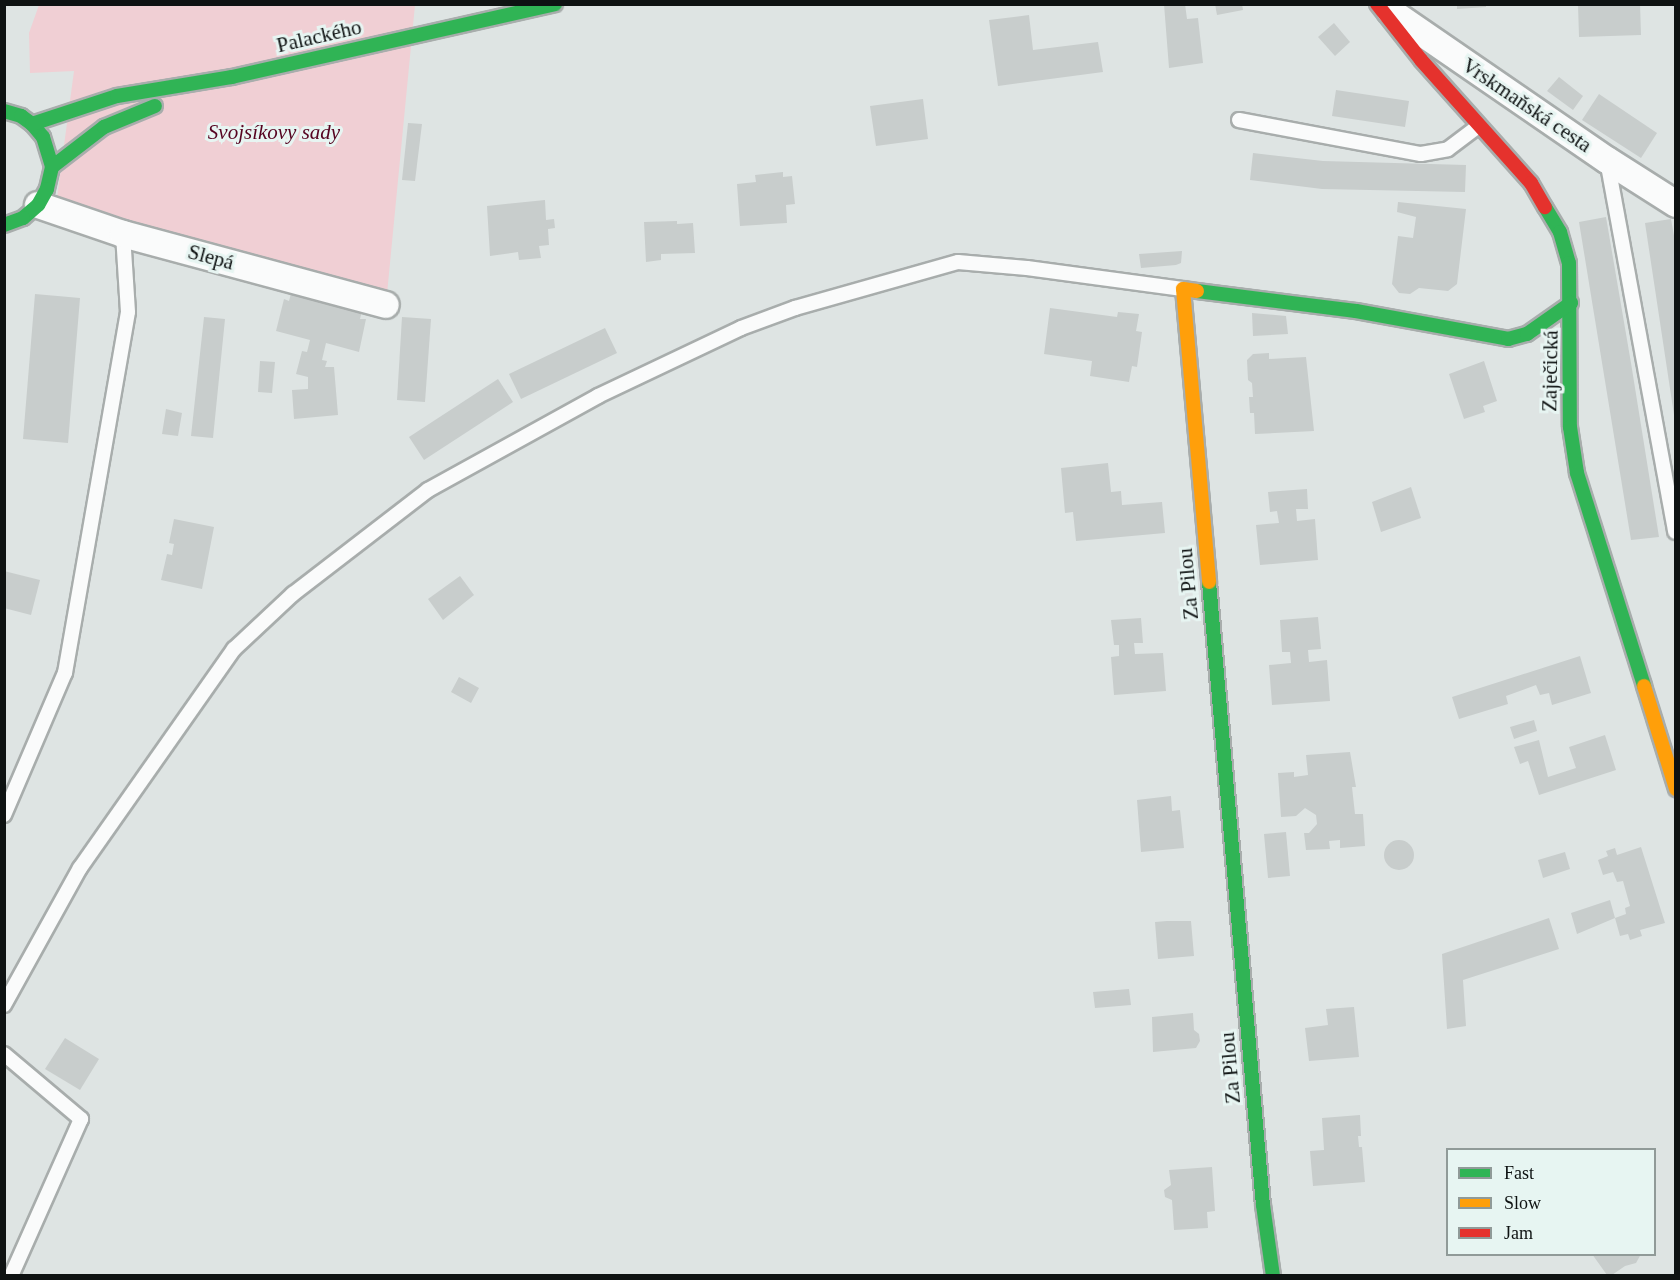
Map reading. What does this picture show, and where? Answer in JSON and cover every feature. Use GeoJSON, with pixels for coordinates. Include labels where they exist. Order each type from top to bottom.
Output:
{"type":"FeatureCollection","features":[{"type":"Feature","properties":{"kind":"street","name":"Palackého"},"geometry":{"type":"LineString","coordinates":[[32,124],[117,96],[232,77],[555,4]]}},
{"type":"Feature","properties":{"kind":"street","name":"Zaječická"},"geometry":{"type":"LineString","coordinates":[[1379,4],[1421,60],[1531,183],[1560,232],[1569,263],[1570,427],[1577,473],[1676,789]]}},
{"type":"Feature","properties":{"kind":"street","name":"Vrskmaňská cesta"},"geometry":{"type":"LineString","coordinates":[[1379,4],[1607,160],[1676,204]]}},
{"type":"Feature","properties":{"kind":"street","name":"Palackého"},"geometry":{"type":"LineString","coordinates":[[52,167],[111,123],[232,77]]}},
{"type":"Feature","properties":{"kind":"street"},"geometry":{"type":"LineString","coordinates":[[4,225],[23,218],[38,205],[48,189],[52,167],[43,137],[32,124],[6,108]]}},
{"type":"Feature","properties":{"kind":"street","name":"Slepá"},"geometry":{"type":"LineString","coordinates":[[38,205],[123,234],[386,305]]}},
{"type":"Feature","properties":{"kind":"street"},"geometry":{"type":"LineString","coordinates":[[1183,289],[1356,311],[1508,339],[1527,334],[1571,303]]}},
{"type":"Feature","properties":{"kind":"street","name":"Za Pilou"},"geometry":{"type":"LineString","coordinates":[[1183,289],[1263,1205],[1273,1275]]}},
{"type":"Feature","properties":{"kind":"lane"},"geometry":{"type":"LineString","coordinates":[[1239,120],[1421,154],[1448,149],[1479,126]]}},
{"type":"Feature","properties":{"kind":"lane"},"geometry":{"type":"LineString","coordinates":[[1607,160],[1674,532]]}},
{"type":"Feature","properties":{"kind":"lane"},"geometry":{"type":"LineString","coordinates":[[4,815],[65,674],[128,312],[123,234]]}},
{"type":"Feature","properties":{"kind":"lane"},"geometry":{"type":"LineString","coordinates":[[4,1005],[80,868],[234,649],[293,594],[428,490],[598,396],[741,328],[795,308],[958,262],[1027,268],[1183,289]]}},
{"type":"Feature","properties":{"kind":"lane"},"geometry":{"type":"LineString","coordinates":[[4,1054],[81,1119],[11,1275]]}},
{"type":"Feature","properties":{"kind":"green space","name":"Svojsíkovy sady"},"geometry":{"type":"Polygon","coordinates":[[[39,5],[415,5],[387,294],[56,205],[74,71],[30,73],[29,33],[39,5]]]}},
{"type":"Feature","properties":{"kind":"building"},"geometry":{"type":"Polygon","coordinates":[[[1164,4],[1185,4],[1187,19],[1198,18],[1203,63],[1169,68],[1164,4]]]}},
{"type":"Feature","properties":{"kind":"building"},"geometry":{"type":"Polygon","coordinates":[[[1215,4],[1242,4],[1243,10],[1217,15],[1215,4]]]}},
{"type":"Feature","properties":{"kind":"building"},"geometry":{"type":"Polygon","coordinates":[[[1457,4],[1486,4],[1486,7],[1457,9],[1457,4]]]}},
{"type":"Feature","properties":{"kind":"building"},"geometry":{"type":"Polygon","coordinates":[[[1578,4],[1640,4],[1641,35],[1579,37],[1578,4]]]}},
{"type":"Feature","properties":{"kind":"building"},"geometry":{"type":"Polygon","coordinates":[[[1029,15],[1033,50],[1098,42],[1103,72],[998,86],[989,20],[1029,15]]]}},
{"type":"Feature","properties":{"kind":"building"},"geometry":{"type":"Polygon","coordinates":[[[1334,23],[1350,42],[1335,56],[1318,37],[1334,23]]]}},
{"type":"Feature","properties":{"kind":"building"},"geometry":{"type":"Polygon","coordinates":[[[1559,77],[1583,96],[1573,110],[1547,91],[1559,77]]]}},
{"type":"Feature","properties":{"kind":"building"},"geometry":{"type":"Polygon","coordinates":[[[1336,90],[1409,101],[1405,127],[1332,116],[1336,90]]]}},
{"type":"Feature","properties":{"kind":"building"},"geometry":{"type":"Polygon","coordinates":[[[1599,94],[1657,133],[1641,158],[1582,120],[1599,94]]]}},
{"type":"Feature","properties":{"kind":"building"},"geometry":{"type":"Polygon","coordinates":[[[923,99],[928,139],[876,146],[870,106],[923,99]]]}},
{"type":"Feature","properties":{"kind":"building"},"geometry":{"type":"Polygon","coordinates":[[[408,123],[422,124],[415,181],[402,180],[408,123]]]}},
{"type":"Feature","properties":{"kind":"building"},"geometry":{"type":"Polygon","coordinates":[[[1253,153],[1323,161],[1466,165],[1465,192],[1322,189],[1250,180],[1253,153]]]}},
{"type":"Feature","properties":{"kind":"building"},"geometry":{"type":"Polygon","coordinates":[[[783,172],[783,177],[792,176],[795,204],[786,205],[787,223],[740,226],[737,184],[756,182],[755,175],[783,172]]]}},
{"type":"Feature","properties":{"kind":"building"},"geometry":{"type":"Polygon","coordinates":[[[545,200],[546,220],[554,219],[555,228],[548,229],[549,245],[539,246],[541,258],[519,260],[518,252],[490,256],[487,206],[545,200]]]}},
{"type":"Feature","properties":{"kind":"building"},"geometry":{"type":"Polygon","coordinates":[[[1398,202],[1466,209],[1457,284],[1448,291],[1419,288],[1410,294],[1399,293],[1392,284],[1398,236],[1413,238],[1416,217],[1397,212],[1398,202]]]}},
{"type":"Feature","properties":{"kind":"building"},"geometry":{"type":"Polygon","coordinates":[[[1606,217],[1659,537],[1631,540],[1579,222],[1606,217]]]}},
{"type":"Feature","properties":{"kind":"building"},"geometry":{"type":"Polygon","coordinates":[[[1671,219],[1676,247],[1674,415],[1645,223],[1671,219]]]}},
{"type":"Feature","properties":{"kind":"building"},"geometry":{"type":"Polygon","coordinates":[[[677,221],[677,224],[693,223],[695,253],[661,254],[661,260],[646,262],[644,222],[677,221]]]}},
{"type":"Feature","properties":{"kind":"building"},"geometry":{"type":"Polygon","coordinates":[[[1182,251],[1181,263],[1141,268],[1139,254],[1182,251]]]}},
{"type":"Feature","properties":{"kind":"building"},"geometry":{"type":"Polygon","coordinates":[[[293,286],[364,303],[360,319],[366,319],[359,352],[326,343],[322,360],[327,361],[325,367],[334,367],[338,415],[294,419],[292,390],[308,389],[308,377],[296,374],[302,351],[307,352],[310,340],[276,331],[284,299],[289,301],[293,286]]]}},
{"type":"Feature","properties":{"kind":"building"},"geometry":{"type":"Polygon","coordinates":[[[35,294],[80,298],[68,443],[23,439],[35,294]]]}},
{"type":"Feature","properties":{"kind":"building"},"geometry":{"type":"Polygon","coordinates":[[[1050,308],[1117,317],[1118,312],[1139,314],[1136,331],[1142,332],[1137,367],[1132,366],[1129,382],[1090,376],[1092,361],[1044,354],[1050,308]]]}},
{"type":"Feature","properties":{"kind":"building"},"geometry":{"type":"Polygon","coordinates":[[[1252,313],[1286,316],[1288,334],[1253,336],[1252,313]]]}},
{"type":"Feature","properties":{"kind":"building"},"geometry":{"type":"Polygon","coordinates":[[[204,317],[225,319],[213,438],[191,436],[204,317]]]}},
{"type":"Feature","properties":{"kind":"building"},"geometry":{"type":"Polygon","coordinates":[[[402,317],[431,319],[425,402],[397,400],[402,317]]]}},
{"type":"Feature","properties":{"kind":"building"},"geometry":{"type":"Polygon","coordinates":[[[605,328],[617,353],[521,399],[509,374],[605,328]]]}},
{"type":"Feature","properties":{"kind":"building"},"geometry":{"type":"Polygon","coordinates":[[[1269,353],[1269,359],[1306,357],[1314,431],[1255,434],[1254,413],[1250,413],[1249,397],[1253,397],[1252,383],[1248,380],[1247,360],[1253,354],[1269,353]]]}},
{"type":"Feature","properties":{"kind":"building"},"geometry":{"type":"Polygon","coordinates":[[[260,361],[275,362],[272,393],[258,392],[260,361]]]}},
{"type":"Feature","properties":{"kind":"building"},"geometry":{"type":"Polygon","coordinates":[[[1484,361],[1497,401],[1483,406],[1485,412],[1464,419],[1449,374],[1484,361]]]}},
{"type":"Feature","properties":{"kind":"building"},"geometry":{"type":"Polygon","coordinates":[[[498,379],[513,402],[424,460],[409,437],[498,379]]]}},
{"type":"Feature","properties":{"kind":"building"},"geometry":{"type":"Polygon","coordinates":[[[166,409],[182,413],[178,436],[162,434],[166,409]]]}},
{"type":"Feature","properties":{"kind":"building"},"geometry":{"type":"Polygon","coordinates":[[[1108,463],[1111,492],[1121,491],[1122,505],[1162,502],[1165,533],[1076,541],[1073,512],[1065,513],[1061,468],[1108,463]]]}},
{"type":"Feature","properties":{"kind":"building"},"geometry":{"type":"Polygon","coordinates":[[[1411,487],[1421,518],[1381,532],[1372,502],[1411,487]]]}},
{"type":"Feature","properties":{"kind":"building"},"geometry":{"type":"Polygon","coordinates":[[[1307,489],[1308,509],[1296,509],[1297,521],[1315,519],[1318,560],[1260,565],[1256,525],[1279,523],[1277,511],[1270,512],[1268,492],[1307,489]]]}},
{"type":"Feature","properties":{"kind":"building"},"geometry":{"type":"Polygon","coordinates":[[[174,519],[214,527],[202,589],[161,580],[167,554],[172,555],[174,544],[169,543],[174,519]]]}},
{"type":"Feature","properties":{"kind":"building"},"geometry":{"type":"Polygon","coordinates":[[[4,571],[40,580],[31,615],[4,608],[4,571]]]}},
{"type":"Feature","properties":{"kind":"building"},"geometry":{"type":"Polygon","coordinates":[[[460,576],[474,595],[443,620],[428,599],[460,576]]]}},
{"type":"Feature","properties":{"kind":"building"},"geometry":{"type":"Polygon","coordinates":[[[1318,617],[1321,649],[1308,650],[1309,662],[1327,660],[1330,701],[1272,705],[1269,665],[1291,663],[1290,652],[1282,652],[1280,620],[1318,617]]]}},
{"type":"Feature","properties":{"kind":"building"},"geometry":{"type":"Polygon","coordinates":[[[1141,618],[1143,643],[1134,643],[1135,654],[1163,653],[1166,691],[1114,695],[1111,657],[1119,656],[1119,645],[1114,645],[1111,620],[1141,618]]]}},
{"type":"Feature","properties":{"kind":"building"},"geometry":{"type":"Polygon","coordinates":[[[1580,656],[1591,693],[1552,705],[1549,693],[1540,695],[1536,685],[1506,696],[1508,704],[1459,719],[1452,697],[1580,656]]]}},
{"type":"Feature","properties":{"kind":"building"},"geometry":{"type":"Polygon","coordinates":[[[459,677],[479,688],[471,703],[451,692],[459,677]]]}},
{"type":"Feature","properties":{"kind":"building"},"geometry":{"type":"Polygon","coordinates":[[[1534,720],[1537,731],[1514,739],[1510,727],[1534,720]]]}},
{"type":"Feature","properties":{"kind":"building"},"geometry":{"type":"Polygon","coordinates":[[[1605,735],[1616,770],[1539,795],[1528,761],[1520,764],[1514,747],[1539,740],[1548,777],[1576,768],[1569,747],[1605,735]]]}},
{"type":"Feature","properties":{"kind":"building"},"geometry":{"type":"Polygon","coordinates":[[[1350,752],[1356,787],[1352,787],[1355,814],[1363,814],[1365,846],[1340,848],[1340,840],[1329,841],[1330,849],[1306,850],[1304,833],[1309,833],[1317,824],[1316,815],[1305,808],[1296,816],[1281,817],[1278,773],[1294,772],[1294,777],[1308,775],[1306,755],[1350,752]]]}},
{"type":"Feature","properties":{"kind":"building"},"geometry":{"type":"Polygon","coordinates":[[[1171,796],[1172,811],[1180,810],[1184,848],[1141,852],[1137,800],[1171,796]]]}},
{"type":"Feature","properties":{"kind":"building"},"geometry":{"type":"Polygon","coordinates":[[[1286,832],[1290,876],[1268,878],[1264,834],[1286,832]]]}},
{"type":"Feature","properties":{"kind":"building"},"geometry":{"type":"Polygon","coordinates":[[[1399,840],[1409,845],[1414,855],[1409,865],[1399,870],[1389,865],[1384,855],[1389,845],[1399,840]]]}},
{"type":"Feature","properties":{"kind":"building"},"geometry":{"type":"Polygon","coordinates":[[[1641,847],[1665,923],[1640,930],[1642,936],[1630,940],[1628,934],[1620,936],[1615,918],[1626,914],[1625,908],[1630,906],[1623,881],[1617,882],[1613,872],[1603,875],[1598,860],[1608,856],[1606,851],[1615,848],[1617,855],[1641,847]]]}},
{"type":"Feature","properties":{"kind":"building"},"geometry":{"type":"Polygon","coordinates":[[[1565,852],[1570,869],[1543,878],[1538,860],[1565,852]]]}},
{"type":"Feature","properties":{"kind":"building"},"geometry":{"type":"Polygon","coordinates":[[[1610,900],[1615,918],[1577,934],[1571,913],[1610,900]]]}},
{"type":"Feature","properties":{"kind":"building"},"geometry":{"type":"Polygon","coordinates":[[[1549,918],[1559,949],[1463,980],[1466,1026],[1447,1029],[1442,954],[1549,918]]]}},
{"type":"Feature","properties":{"kind":"building"},"geometry":{"type":"Polygon","coordinates":[[[1191,921],[1194,956],[1158,959],[1155,922],[1191,921]]]}},
{"type":"Feature","properties":{"kind":"building"},"geometry":{"type":"Polygon","coordinates":[[[1129,989],[1131,1005],[1095,1008],[1093,992],[1129,989]]]}},
{"type":"Feature","properties":{"kind":"building"},"geometry":{"type":"Polygon","coordinates":[[[1354,1007],[1359,1057],[1309,1061],[1305,1028],[1328,1025],[1326,1009],[1354,1007]]]}},
{"type":"Feature","properties":{"kind":"building"},"geometry":{"type":"Polygon","coordinates":[[[1193,1013],[1194,1030],[1199,1034],[1200,1041],[1196,1048],[1153,1052],[1152,1017],[1193,1013]]]}},
{"type":"Feature","properties":{"kind":"building"},"geometry":{"type":"Polygon","coordinates":[[[65,1038],[99,1059],[80,1090],[45,1069],[65,1038]]]}},
{"type":"Feature","properties":{"kind":"building"},"geometry":{"type":"Polygon","coordinates":[[[1360,1115],[1361,1136],[1358,1136],[1359,1147],[1362,1147],[1365,1182],[1313,1186],[1310,1151],[1324,1150],[1322,1118],[1360,1115]]]}},
{"type":"Feature","properties":{"kind":"building"},"geometry":{"type":"Polygon","coordinates":[[[1212,1167],[1215,1211],[1207,1212],[1208,1228],[1174,1230],[1172,1200],[1165,1197],[1164,1190],[1171,1185],[1169,1170],[1212,1167]]]}},
{"type":"Feature","properties":{"kind":"building"},"geometry":{"type":"Polygon","coordinates":[[[1593,1256],[1640,1256],[1636,1263],[1625,1266],[1612,1275],[1607,1275],[1593,1256]]]}},
{"type":"Feature","properties":{"kind":"traffic: fast"},"geometry":{"type":"LineString","coordinates":[[32,124],[117,96],[232,77],[555,4]]}},
{"type":"Feature","properties":{"kind":"traffic: fast"},"geometry":{"type":"LineString","coordinates":[[52,167],[104,127],[155,106]]}},
{"type":"Feature","properties":{"kind":"traffic: fast"},"geometry":{"type":"LineString","coordinates":[[4,111],[21,116],[32,124],[43,137],[52,167],[47,189],[38,205],[23,218],[4,225]]}},
{"type":"Feature","properties":{"kind":"traffic: fast"},"geometry":{"type":"LineString","coordinates":[[1545,207],[1560,232],[1569,263],[1570,427],[1577,473],[1644,686]]}},
{"type":"Feature","properties":{"kind":"traffic: fast"},"geometry":{"type":"LineString","coordinates":[[1197,291],[1356,311],[1508,339],[1527,334],[1571,303]]}},
{"type":"Feature","properties":{"kind":"traffic: fast"},"geometry":{"type":"LineString","coordinates":[[1209,582],[1263,1205],[1273,1276]]}},
{"type":"Feature","properties":{"kind":"traffic: slow"},"geometry":{"type":"LineString","coordinates":[[1197,291],[1183,289],[1209,582]]}},
{"type":"Feature","properties":{"kind":"traffic: slow"},"geometry":{"type":"LineString","coordinates":[[1644,686],[1676,789]]}},
{"type":"Feature","properties":{"kind":"traffic: jam"},"geometry":{"type":"LineString","coordinates":[[1377,4],[1421,60],[1531,183],[1545,207]]}}]}
